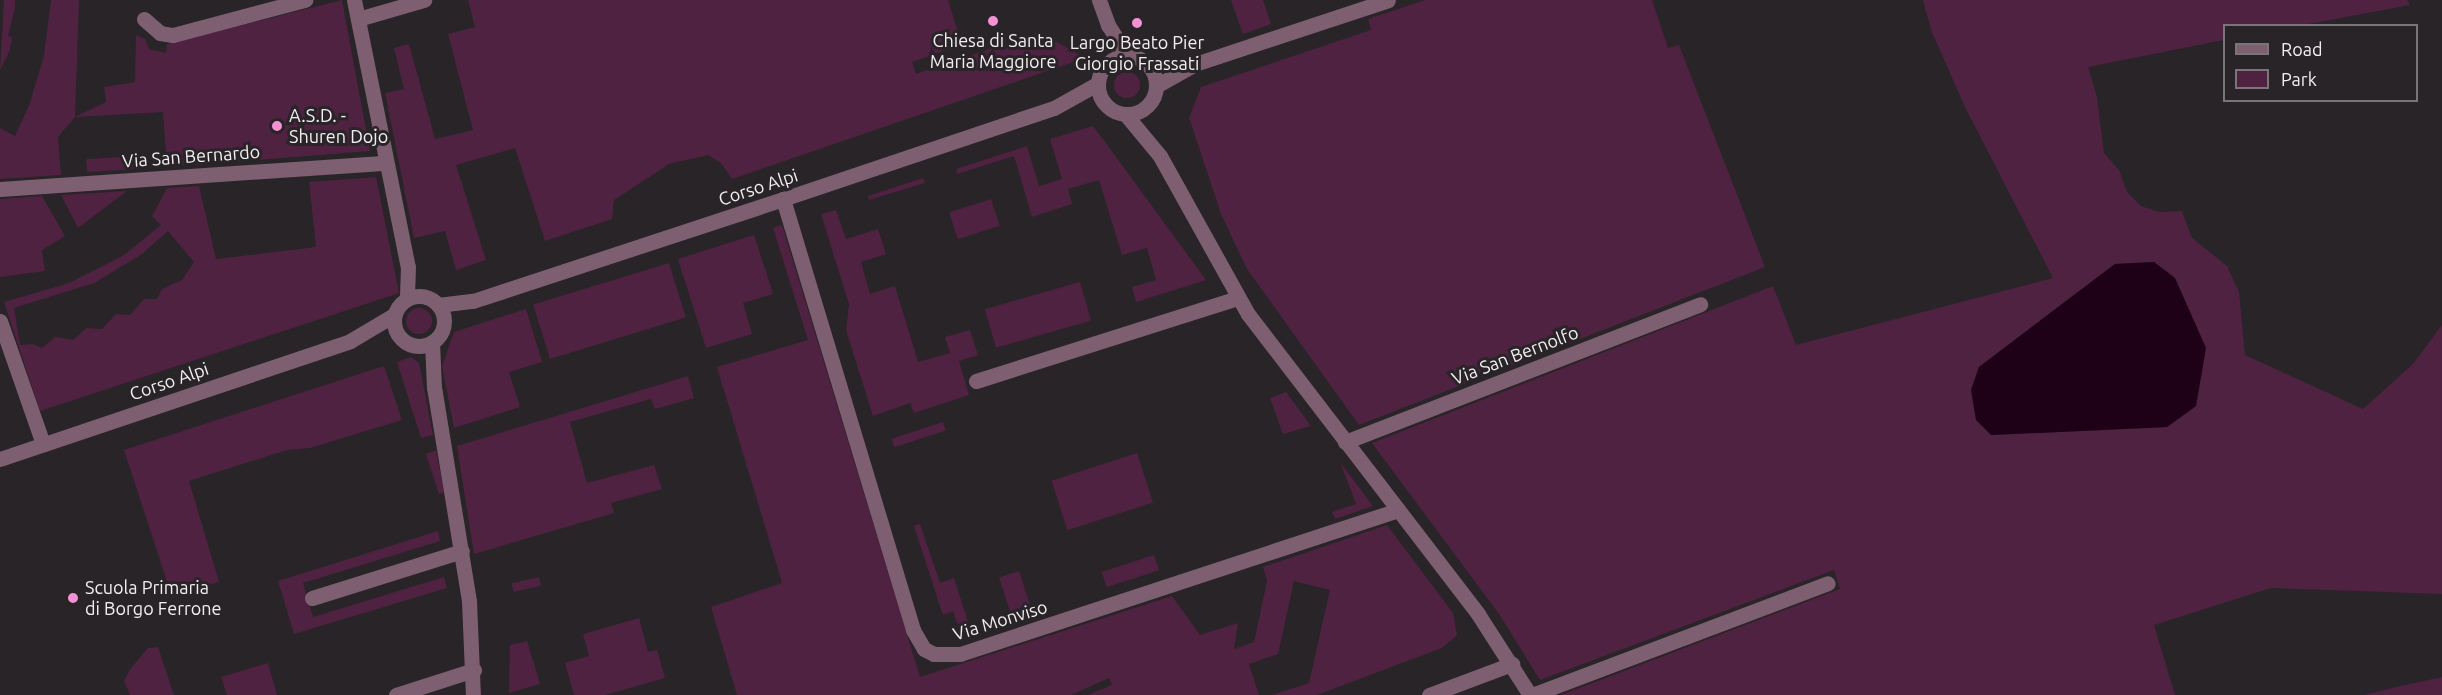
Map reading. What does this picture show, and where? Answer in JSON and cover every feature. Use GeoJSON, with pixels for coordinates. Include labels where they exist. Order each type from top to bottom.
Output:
{"type":"FeatureCollection","features":[{"type":"Feature","properties":{"kind":"street"},"geometry":{"type":"LineString","coordinates":[[144,19],[160,33],[174,35],[304,0]]}},
{"type":"Feature","properties":{"kind":"street"},"geometry":{"type":"LineString","coordinates":[[354,0],[408,267],[407,298],[394,315],[396,332],[408,343],[434,387]]}},
{"type":"Feature","properties":{"kind":"street"},"geometry":{"type":"LineString","coordinates":[[358,19],[424,0]]}},
{"type":"Feature","properties":{"kind":"street"},"geometry":{"type":"LineString","coordinates":[[1100,0],[1108,25],[1128,56],[1148,65],[1195,64]]}},
{"type":"Feature","properties":{"kind":"street"},"geometry":{"type":"LineString","coordinates":[[1160,156],[1147,107],[1156,86],[1195,64],[1388,0]]}},
{"type":"Feature","properties":{"kind":"street"},"geometry":{"type":"LineString","coordinates":[[1108,25],[1107,63],[1097,84],[1105,105],[1126,114],[1160,156],[1237,298],[1478,614],[1531,695],[1828,583]]}},
{"type":"Feature","properties":{"kind":"street"},"geometry":{"type":"LineString","coordinates":[[1107,63],[1128,56]]}},
{"type":"Feature","properties":{"kind":"street"},"geometry":{"type":"LineString","coordinates":[[1148,65],[1156,86]]}},
{"type":"Feature","properties":{"kind":"street","name":"Corso Alpi"},"geometry":{"type":"LineString","coordinates":[[432,300],[473,301],[1054,108],[1097,84]]}},
{"type":"Feature","properties":{"kind":"street","name":"Corso Alpi"},"geometry":{"type":"LineString","coordinates":[[1054,108],[1105,105]]}},
{"type":"Feature","properties":{"kind":"street"},"geometry":{"type":"LineString","coordinates":[[1126,114],[1147,107]]}},
{"type":"Feature","properties":{"kind":"street","name":"Via San Bernardo"},"geometry":{"type":"LineString","coordinates":[[0,189],[386,162]]}},
{"type":"Feature","properties":{"kind":"street","name":"Via Monviso"},"geometry":{"type":"LineString","coordinates":[[783,199],[913,630],[924,648],[934,654],[960,654],[1398,510]]}},
{"type":"Feature","properties":{"kind":"street"},"geometry":{"type":"LineString","coordinates":[[408,267],[432,300],[444,324],[432,342],[434,387],[462,551],[474,670],[473,695]]}},
{"type":"Feature","properties":{"kind":"street"},"geometry":{"type":"LineString","coordinates":[[407,298],[432,300]]}},
{"type":"Feature","properties":{"kind":"street"},"geometry":{"type":"LineString","coordinates":[[976,381],[1237,298]]}},
{"type":"Feature","properties":{"kind":"street","name":"Corso Alpi"},"geometry":{"type":"LineString","coordinates":[[444,324],[473,301]]}},
{"type":"Feature","properties":{"kind":"street","name":"Via San Bernolfo"},"geometry":{"type":"LineString","coordinates":[[1345,442],[1700,304]]}},
{"type":"Feature","properties":{"kind":"street","name":"Corso Alpi"},"geometry":{"type":"LineString","coordinates":[[0,459],[350,341],[394,315]]}},
{"type":"Feature","properties":{"kind":"street"},"geometry":{"type":"LineString","coordinates":[[0,321],[43,444]]}},
{"type":"Feature","properties":{"kind":"street","name":"Corso Alpi"},"geometry":{"type":"LineString","coordinates":[[350,341],[408,343]]}},
{"type":"Feature","properties":{"kind":"street"},"geometry":{"type":"LineString","coordinates":[[408,343],[432,342]]}},
{"type":"Feature","properties":{"kind":"street"},"geometry":{"type":"LineString","coordinates":[[312,598],[462,551]]}},
{"type":"Feature","properties":{"kind":"street"},"geometry":{"type":"LineString","coordinates":[[1429,695],[1512,664]]}},
{"type":"Feature","properties":{"kind":"street"},"geometry":{"type":"LineString","coordinates":[[396,695],[474,670]]}},
{"type":"Feature","properties":{"kind":"green space"},"geometry":{"type":"Polygon","coordinates":[[[4,0],[15,0],[15,7],[8,36],[12,37],[10,50],[0,70],[4,0]]]}},
{"type":"Feature","properties":{"kind":"green space"},"geometry":{"type":"Polygon","coordinates":[[[51,0],[79,0],[75,117],[58,137],[61,175],[0,179],[0,128],[15,136],[30,103],[44,55],[51,0]]]}},
{"type":"Feature","properties":{"kind":"green space"},"geometry":{"type":"Polygon","coordinates":[[[342,0],[370,151],[167,167],[163,112],[75,117],[106,102],[104,87],[135,82],[136,35],[145,39],[149,49],[166,53],[167,44],[342,0]]]}},
{"type":"Feature","properties":{"kind":"green space"},"geometry":{"type":"Polygon","coordinates":[[[468,0],[948,0],[962,45],[912,62],[916,74],[1039,32],[1085,58],[732,179],[721,163],[708,155],[669,164],[614,200],[612,219],[545,241],[515,148],[456,165],[486,260],[456,270],[445,231],[414,238],[385,93],[404,89],[394,48],[409,44],[435,139],[473,130],[448,34],[475,27],[468,0]]]}},
{"type":"Feature","properties":{"kind":"green space"},"geometry":{"type":"Polygon","coordinates":[[[1231,0],[1263,0],[1271,24],[1243,34],[1231,0]]]}},
{"type":"Feature","properties":{"kind":"green space"},"geometry":{"type":"Polygon","coordinates":[[[1425,0],[1652,0],[1668,48],[1679,45],[1765,267],[1359,425],[1247,269],[1221,214],[1189,118],[1201,87],[1371,30],[1368,19],[1425,0]]]}},
{"type":"Feature","properties":{"kind":"green space"},"geometry":{"type":"Polygon","coordinates":[[[1923,0],[2407,0],[2410,5],[2308,24],[2223,24],[2223,40],[2088,67],[2097,97],[2104,153],[2119,170],[2127,192],[2141,206],[2159,212],[2182,211],[2192,238],[2227,266],[2239,292],[2245,355],[2363,409],[2413,364],[2442,325],[2442,594],[2271,588],[2154,625],[2175,695],[1561,695],[1840,589],[1834,570],[1540,680],[1499,614],[1372,443],[1773,286],[1796,345],[2053,278],[1965,107],[1931,30],[1923,0]],[[2154,262],[2115,264],[1979,367],[1992,435],[2167,427],[2196,406],[2154,262]]]}},
{"type":"Feature","properties":{"kind":"green space"},"geometry":{"type":"Polygon","coordinates":[[[1127,72],[1136,76],[1140,85],[1136,94],[1127,98],[1118,94],[1114,85],[1118,76],[1127,72]]]}},
{"type":"Feature","properties":{"kind":"green space"},"geometry":{"type":"Polygon","coordinates":[[[1093,126],[1206,280],[1136,302],[1132,287],[1156,280],[1147,248],[1122,255],[1099,180],[1068,189],[1072,204],[1032,217],[1014,156],[957,174],[956,169],[1027,146],[1039,186],[1062,179],[1050,139],[1093,126]]]}},
{"type":"Feature","properties":{"kind":"green space"},"geometry":{"type":"Polygon","coordinates":[[[148,155],[149,168],[87,172],[86,159],[148,155]]]}},
{"type":"Feature","properties":{"kind":"green space"},"geometry":{"type":"Polygon","coordinates":[[[376,177],[399,293],[40,411],[4,302],[69,283],[124,255],[161,225],[152,216],[167,188],[199,186],[216,259],[316,247],[309,182],[376,177]],[[168,231],[142,254],[94,283],[14,308],[20,345],[32,344],[42,348],[55,337],[73,340],[86,328],[102,329],[116,314],[130,315],[144,299],[157,299],[162,289],[182,280],[194,262],[168,231]]]}},
{"type":"Feature","properties":{"kind":"green space"},"geometry":{"type":"Polygon","coordinates":[[[923,178],[925,183],[869,200],[868,196],[923,178]]]}},
{"type":"Feature","properties":{"kind":"green space"},"geometry":{"type":"Polygon","coordinates":[[[127,191],[78,228],[61,195],[127,191]]]}},
{"type":"Feature","properties":{"kind":"green space"},"geometry":{"type":"Polygon","coordinates":[[[42,196],[65,236],[42,250],[45,271],[0,277],[0,199],[42,196]]]}},
{"type":"Feature","properties":{"kind":"green space"},"geometry":{"type":"Polygon","coordinates":[[[991,199],[1000,226],[958,239],[949,213],[991,199]]]}},
{"type":"Feature","properties":{"kind":"green space"},"geometry":{"type":"Polygon","coordinates":[[[836,210],[846,239],[878,229],[886,254],[861,262],[870,294],[895,286],[918,362],[950,353],[945,337],[970,330],[978,355],[959,361],[969,395],[914,413],[910,403],[873,416],[846,330],[849,304],[821,214],[836,210]]]}},
{"type":"Feature","properties":{"kind":"green space"},"geometry":{"type":"Polygon","coordinates":[[[782,225],[920,677],[1172,596],[1200,635],[1238,623],[1234,649],[1254,642],[1267,581],[1263,567],[1387,525],[1453,613],[1457,635],[1442,648],[1317,695],[1272,695],[1309,683],[1330,590],[1294,581],[1278,654],[1249,664],[1259,695],[1088,695],[1112,685],[1109,678],[1071,695],[737,695],[711,607],[782,583],[717,367],[808,340],[773,228],[782,225]]]}},
{"type":"Feature","properties":{"kind":"green space"},"geometry":{"type":"Polygon","coordinates":[[[754,235],[773,294],[743,303],[752,334],[706,348],[678,259],[754,235]]]}},
{"type":"Feature","properties":{"kind":"green space"},"geometry":{"type":"Polygon","coordinates":[[[669,263],[686,318],[550,359],[533,305],[669,263]]]}},
{"type":"Feature","properties":{"kind":"green space"},"geometry":{"type":"Polygon","coordinates":[[[1080,282],[1091,320],[996,348],[985,309],[1080,282]]]}},
{"type":"Feature","properties":{"kind":"green space"},"geometry":{"type":"Polygon","coordinates":[[[419,308],[428,312],[432,321],[428,330],[419,334],[410,330],[406,321],[410,312],[419,308]]]}},
{"type":"Feature","properties":{"kind":"green space"},"geometry":{"type":"Polygon","coordinates":[[[526,309],[542,362],[509,372],[520,407],[454,428],[442,366],[454,332],[526,309]]]}},
{"type":"Feature","properties":{"kind":"green space"},"geometry":{"type":"Polygon","coordinates":[[[411,357],[419,363],[433,435],[421,438],[397,362],[411,357]]]}},
{"type":"Feature","properties":{"kind":"green space"},"geometry":{"type":"Polygon","coordinates":[[[384,366],[402,420],[310,448],[287,450],[189,481],[219,582],[172,597],[124,450],[384,366]]]}},
{"type":"Feature","properties":{"kind":"green space"},"geometry":{"type":"Polygon","coordinates":[[[688,376],[694,398],[655,409],[651,399],[570,422],[587,483],[654,465],[662,489],[611,503],[614,513],[474,554],[457,446],[688,376]]]}},
{"type":"Feature","properties":{"kind":"green space"},"geometry":{"type":"Polygon","coordinates":[[[1286,392],[1311,426],[1283,434],[1270,398],[1286,392]]]}},
{"type":"Feature","properties":{"kind":"green space"},"geometry":{"type":"Polygon","coordinates":[[[943,422],[946,431],[894,447],[892,439],[943,422]]]}},
{"type":"Feature","properties":{"kind":"green space"},"geometry":{"type":"Polygon","coordinates":[[[436,450],[444,492],[439,494],[426,454],[436,450]]]}},
{"type":"Feature","properties":{"kind":"green space"},"geometry":{"type":"Polygon","coordinates":[[[1137,453],[1153,502],[1067,530],[1051,481],[1137,453]]]}},
{"type":"Feature","properties":{"kind":"green space"},"geometry":{"type":"Polygon","coordinates":[[[1340,462],[1373,506],[1335,519],[1332,512],[1356,504],[1340,462]]]}},
{"type":"Feature","properties":{"kind":"green space"},"geometry":{"type":"Polygon","coordinates":[[[920,524],[940,583],[954,578],[971,631],[961,634],[953,611],[943,615],[914,526],[920,524]]]}},
{"type":"Feature","properties":{"kind":"green space"},"geometry":{"type":"Polygon","coordinates":[[[438,531],[440,541],[303,583],[313,617],[444,577],[447,588],[294,634],[278,581],[438,531]]]}},
{"type":"Feature","properties":{"kind":"green space"},"geometry":{"type":"Polygon","coordinates":[[[1154,555],[1159,570],[1107,587],[1102,572],[1154,555]]]}},
{"type":"Feature","properties":{"kind":"green space"},"geometry":{"type":"Polygon","coordinates":[[[1019,571],[1032,611],[1012,617],[999,577],[1019,571]]]}},
{"type":"Feature","properties":{"kind":"green space"},"geometry":{"type":"Polygon","coordinates":[[[539,577],[541,586],[514,592],[512,583],[539,577]]]}},
{"type":"Feature","properties":{"kind":"green space"},"geometry":{"type":"Polygon","coordinates":[[[639,618],[648,652],[657,650],[665,678],[605,695],[574,695],[565,663],[589,656],[583,634],[639,618]]]}},
{"type":"Feature","properties":{"kind":"green space"},"geometry":{"type":"Polygon","coordinates":[[[527,641],[540,684],[509,693],[510,645],[527,641]]]}},
{"type":"Feature","properties":{"kind":"green space"},"geometry":{"type":"Polygon","coordinates":[[[158,647],[174,695],[130,695],[124,681],[131,668],[148,648],[158,647]]]}},
{"type":"Feature","properties":{"kind":"green space"},"geometry":{"type":"Polygon","coordinates":[[[268,663],[277,695],[227,695],[221,677],[268,663]]]}},
{"type":"Feature","properties":{"kind":"green space"},"geometry":{"type":"Polygon","coordinates":[[[2442,677],[2442,695],[2364,695],[2392,688],[2442,677]]]}},
{"type":"Feature","properties":{"kind":"shaded area"},"geometry":{"type":"Polygon","coordinates":[[[2154,262],[2175,278],[2206,348],[2196,406],[2167,427],[1991,435],[1976,420],[1971,390],[1979,367],[2115,264],[2154,262]]]}},
{"type":"Feature","properties":{"kind":"place","name":"Chiesa di Santa Maria Maggiore"},"geometry":{"type":"Point","coordinates":[993,21]}},
{"type":"Feature","properties":{"kind":"place","name":"Largo Beato Pier Giorgio Frassati"},"geometry":{"type":"Point","coordinates":[1137,23]}},
{"type":"Feature","properties":{"kind":"place","name":"A.S.D. - Shuren Dojo"},"geometry":{"type":"Point","coordinates":[277,126]}},
{"type":"Feature","properties":{"kind":"place","name":"Scuola Primaria di Borgo Ferrone"},"geometry":{"type":"Point","coordinates":[73,598]}}]}
